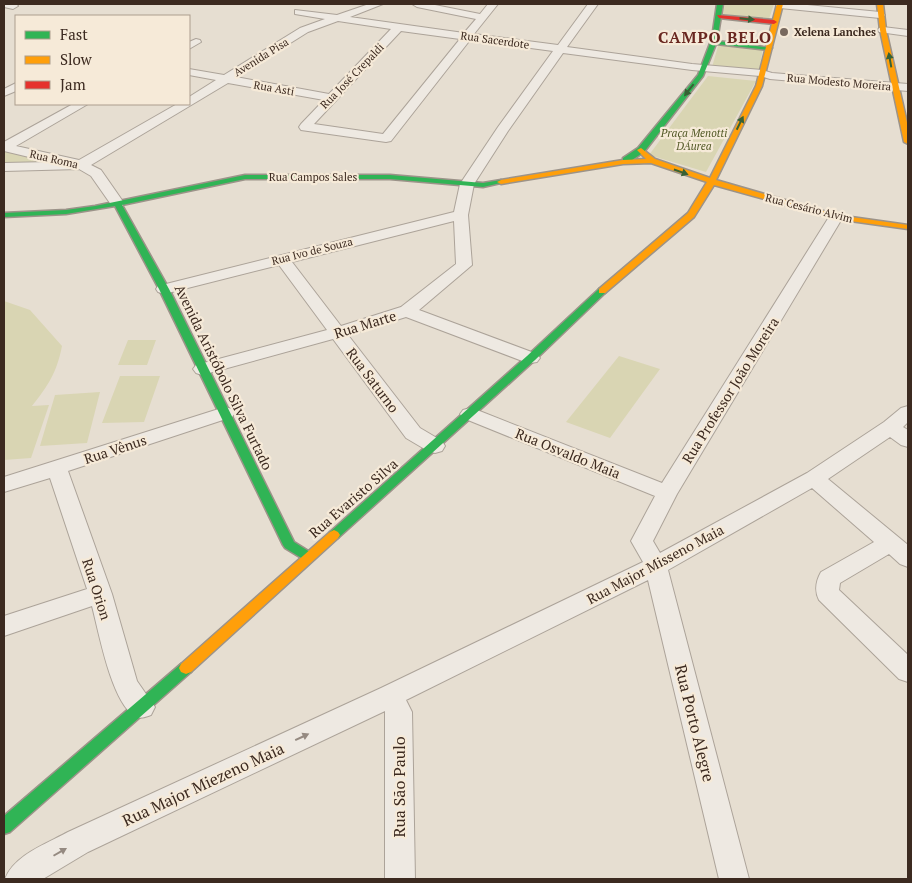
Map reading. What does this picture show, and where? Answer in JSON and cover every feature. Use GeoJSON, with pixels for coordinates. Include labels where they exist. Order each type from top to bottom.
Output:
{"type":"FeatureCollection","features":[{"type":"Feature","properties":{"kind":"main road","name":"Rua Evaristo Silva"},"geometry":{"type":"LineString","coordinates":[[4,826],[142,707],[308,557],[435,446],[588,303],[690,215],[701,201],[725,157],[764,75],[774,22],[780,4]]}},
{"type":"Feature","properties":{"kind":"main road"},"geometry":{"type":"LineString","coordinates":[[880,9],[908,142]]}},
{"type":"Feature","properties":{"kind":"main road"},"geometry":{"type":"LineString","coordinates":[[720,11],[774,22]]}},
{"type":"Feature","properties":{"kind":"main road","name":"Rua Campos Sales"},"geometry":{"type":"LineString","coordinates":[[623,162],[641,150],[700,68],[714,40],[720,11]]}},
{"type":"Feature","properties":{"kind":"main road"},"geometry":{"type":"LineString","coordinates":[[714,40],[770,46]]}},
{"type":"Feature","properties":{"kind":"main road"},"geometry":{"type":"LineString","coordinates":[[641,150],[652,161]]}},
{"type":"Feature","properties":{"kind":"main road","name":"Rua Campos Sales"},"geometry":{"type":"LineString","coordinates":[[4,215],[66,212],[244,177],[390,177],[483,185],[623,162],[652,161]]}},
{"type":"Feature","properties":{"kind":"main road","name":"Rua Cesário Alvim"},"geometry":{"type":"LineString","coordinates":[[652,161],[711,182],[836,217],[908,227]]}},
{"type":"Feature","properties":{"kind":"main road","name":"Avenida Aristóbolo Silva Furtado"},"geometry":{"type":"LineString","coordinates":[[117,203],[164,289],[289,545],[308,557]]}},
{"type":"Feature","properties":{"kind":"street","name":"Avenida Pisa"},"geometry":{"type":"LineString","coordinates":[[190,101],[304,30],[378,4]]}},
{"type":"Feature","properties":{"kind":"street"},"geometry":{"type":"LineString","coordinates":[[417,4],[481,17]]}},
{"type":"Feature","properties":{"kind":"street"},"geometry":{"type":"LineString","coordinates":[[466,36],[493,4]]}},
{"type":"Feature","properties":{"kind":"street"},"geometry":{"type":"LineString","coordinates":[[466,184],[502,130],[593,4]]}},
{"type":"Feature","properties":{"kind":"street"},"geometry":{"type":"LineString","coordinates":[[780,4],[880,9]]}},
{"type":"Feature","properties":{"kind":"street","name":"Rua Sacerdote"},"geometry":{"type":"LineString","coordinates":[[298,12],[700,68]]}},
{"type":"Feature","properties":{"kind":"street","name":"Rua José Crepaldi"},"geometry":{"type":"LineString","coordinates":[[399,27],[330,98],[305,127],[386,138],[466,36]]}},
{"type":"Feature","properties":{"kind":"street"},"geometry":{"type":"LineString","coordinates":[[883,30],[908,33]]}},
{"type":"Feature","properties":{"kind":"street","name":"Rua Modesto Moreira"},"geometry":{"type":"LineString","coordinates":[[700,68],[908,88]]}},
{"type":"Feature","properties":{"kind":"street","name":"Rua Asti"},"geometry":{"type":"LineString","coordinates":[[190,72],[330,98]]}},
{"type":"Feature","properties":{"kind":"street"},"geometry":{"type":"LineString","coordinates":[[4,147],[80,105]]}},
{"type":"Feature","properties":{"kind":"street"},"geometry":{"type":"LineString","coordinates":[[4,167],[81,164],[183,105]]}},
{"type":"Feature","properties":{"kind":"street","name":"Rua Roma"},"geometry":{"type":"LineString","coordinates":[[4,147],[81,164],[96,173],[117,203]]}},
{"type":"Feature","properties":{"kind":"street","name":"Rua Marte"},"geometry":{"type":"LineString","coordinates":[[202,369],[337,333],[407,311],[464,265],[461,215],[466,184]]}},
{"type":"Feature","properties":{"kind":"street","name":"Rua Ivo de Souza"},"geometry":{"type":"LineString","coordinates":[[164,289],[461,215]]}},
{"type":"Feature","properties":{"kind":"street","name":"Rua Professor João Moreira"},"geometry":{"type":"LineString","coordinates":[[656,566],[642,541],[667,493],[836,217]]}},
{"type":"Feature","properties":{"kind":"street","name":"Rua Saturno"},"geometry":{"type":"LineString","coordinates":[[282,259],[413,433],[435,446]]}},
{"type":"Feature","properties":{"kind":"street"},"geometry":{"type":"LineString","coordinates":[[407,311],[531,358]]}},
{"type":"Feature","properties":{"kind":"street","name":"Rua Vênus"},"geometry":{"type":"LineString","coordinates":[[4,484],[57,469],[225,413]]}},
{"type":"Feature","properties":{"kind":"street","name":"Rua Osvaldo Maia"},"geometry":{"type":"LineString","coordinates":[[470,414],[667,493]]}},
{"type":"Feature","properties":{"kind":"street","name":"Rua Major Misseno Maia"},"geometry":{"type":"LineString","coordinates":[[390,696],[656,566],[903,426]]}},
{"type":"Feature","properties":{"kind":"street","name":"Rua Orion"},"geometry":{"type":"LineString","coordinates":[[57,469],[100,594],[126,686],[142,707]]}},
{"type":"Feature","properties":{"kind":"street"},"geometry":{"type":"LineString","coordinates":[[814,478],[908,558]]}},
{"type":"Feature","properties":{"kind":"street"},"geometry":{"type":"LineString","coordinates":[[890,543],[829,578],[827,593],[908,671]]}},
{"type":"Feature","properties":{"kind":"street","name":"Rua Porto Alegre"},"geometry":{"type":"LineString","coordinates":[[656,566],[734,879]]}},
{"type":"Feature","properties":{"kind":"street"},"geometry":{"type":"LineString","coordinates":[[4,626],[100,594]]}},
{"type":"Feature","properties":{"kind":"street","name":"Rua Major Miezeno Maia"},"geometry":{"type":"LineString","coordinates":[[20,879],[33,868],[78,842],[390,696]]}},
{"type":"Feature","properties":{"kind":"street","name":"Rua São Paulo"},"geometry":{"type":"LineString","coordinates":[[390,696],[399,712],[400,879]]}},
{"type":"Feature","properties":{"kind":"green space"},"geometry":{"type":"Polygon","coordinates":[[[725,4],[774,4],[769,19],[723,14],[725,4]]]}},
{"type":"Feature","properties":{"kind":"green space"},"geometry":{"type":"Polygon","coordinates":[[[719,43],[763,48],[759,71],[712,67],[719,43]]]}},
{"type":"Feature","properties":{"kind":"green space","name":"Praça Menotti DÁurea"},"geometry":{"type":"Polygon","coordinates":[[[708,76],[756,81],[706,172],[649,155],[708,76]]]}},
{"type":"Feature","properties":{"kind":"green space"},"geometry":{"type":"Polygon","coordinates":[[[4,151],[52,164],[4,165],[4,151]]]}},
{"type":"Feature","properties":{"kind":"green space"},"geometry":{"type":"Polygon","coordinates":[[[4,301],[30,310],[62,346],[51,378],[32,406],[49,405],[31,458],[4,460],[4,301]]]}},
{"type":"Feature","properties":{"kind":"green space"},"geometry":{"type":"Polygon","coordinates":[[[128,340],[156,340],[147,365],[118,365],[128,340]]]}},
{"type":"Feature","properties":{"kind":"green space"},"geometry":{"type":"Polygon","coordinates":[[[619,356],[660,369],[610,438],[566,422],[619,356]]]}},
{"type":"Feature","properties":{"kind":"green space"},"geometry":{"type":"Polygon","coordinates":[[[120,376],[160,376],[144,422],[102,423],[120,376]]]}},
{"type":"Feature","properties":{"kind":"green space"},"geometry":{"type":"Polygon","coordinates":[[[100,392],[87,443],[40,446],[55,395],[100,392]]]}},
{"type":"Feature","properties":{"kind":"traffic: fast"},"geometry":{"type":"LineString","coordinates":[[626,160],[641,150],[701,75],[715,38],[720,4]]}},
{"type":"Feature","properties":{"kind":"traffic: fast"},"geometry":{"type":"LineString","coordinates":[[714,42],[769,48]]}},
{"type":"Feature","properties":{"kind":"traffic: fast"},"geometry":{"type":"LineString","coordinates":[[4,215],[66,212],[95,208],[245,177],[390,177],[483,185],[501,182]]}},
{"type":"Feature","properties":{"kind":"traffic: fast"},"geometry":{"type":"LineString","coordinates":[[117,203],[164,289],[289,545],[308,557]]}},
{"type":"Feature","properties":{"kind":"traffic: fast"},"geometry":{"type":"LineString","coordinates":[[334,535],[531,358],[602,291]]}},
{"type":"Feature","properties":{"kind":"traffic: fast"},"geometry":{"type":"LineString","coordinates":[[4,826],[186,668]]}},
{"type":"Feature","properties":{"kind":"traffic: slow"},"geometry":{"type":"LineString","coordinates":[[602,291],[691,215],[701,201],[725,157],[759,86],[780,4]]}},
{"type":"Feature","properties":{"kind":"traffic: slow"},"geometry":{"type":"LineString","coordinates":[[880,4],[883,30],[908,142]]}},
{"type":"Feature","properties":{"kind":"traffic: slow"},"geometry":{"type":"LineString","coordinates":[[641,150],[652,161],[734,189],[836,217],[908,227]]}},
{"type":"Feature","properties":{"kind":"traffic: slow"},"geometry":{"type":"LineString","coordinates":[[501,182],[623,162],[652,161]]}},
{"type":"Feature","properties":{"kind":"traffic: slow"},"geometry":{"type":"LineString","coordinates":[[186,668],[334,535]]}},
{"type":"Feature","properties":{"kind":"traffic: jam"},"geometry":{"type":"LineString","coordinates":[[719,16],[774,22]]}},
{"type":"Feature","properties":{"kind":"place","name":"Xelena Lanches"},"geometry":{"type":"Point","coordinates":[784,32]}},
{"type":"Feature","properties":{"kind":"district","name":"CAMPO BELO"},"geometry":{"type":"Point","coordinates":[715,37]}}]}
